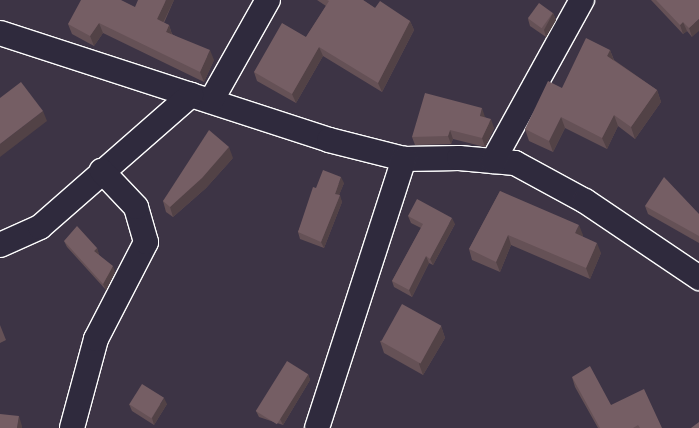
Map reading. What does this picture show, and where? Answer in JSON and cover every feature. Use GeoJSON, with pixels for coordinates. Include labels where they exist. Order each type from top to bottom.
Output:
{"type":"FeatureCollection","features":[{"type":"Feature","properties":{"kind":"street"},"geometry":{"type":"LineString","coordinates":[[0,245],[40,227],[102,171],[201,98],[268,0]]}},
{"type":"Feature","properties":{"kind":"street"},"geometry":{"type":"LineString","coordinates":[[493,161],[582,0]]}},
{"type":"Feature","properties":{"kind":"street"},"geometry":{"type":"LineString","coordinates":[[0,34],[329,140],[404,159],[458,158],[515,164],[585,202],[699,278]]}},
{"type":"Feature","properties":{"kind":"street"},"geometry":{"type":"LineString","coordinates":[[317,428],[404,159]]}},
{"type":"Feature","properties":{"kind":"street"},"geometry":{"type":"LineString","coordinates":[[72,428],[96,339],[146,242],[136,207],[102,171]]}},
{"type":"Feature","properties":{"kind":"building"},"geometry":{"type":"Polygon","coordinates":[[[81,0],[121,0],[135,7],[138,0],[166,0],[157,19],[169,25],[166,32],[210,50],[200,72],[99,23],[90,36],[68,24],[81,0]]]}},
{"type":"Feature","properties":{"kind":"building"},"geometry":{"type":"Polygon","coordinates":[[[327,0],[363,0],[375,8],[380,1],[410,21],[378,83],[319,47],[292,94],[254,72],[282,23],[306,37],[329,1],[327,0]]]}},
{"type":"Feature","properties":{"kind":"building"},"geometry":{"type":"Polygon","coordinates":[[[656,0],[699,0],[699,19],[689,28],[683,22],[680,25],[656,0]]]}},
{"type":"Feature","properties":{"kind":"building"},"geometry":{"type":"Polygon","coordinates":[[[539,3],[553,13],[542,28],[528,18],[539,3]]]}},
{"type":"Feature","properties":{"kind":"building"},"geometry":{"type":"Polygon","coordinates":[[[586,38],[610,50],[607,56],[657,90],[631,127],[614,115],[602,138],[561,117],[549,141],[525,129],[548,81],[562,88],[586,38]]]}},
{"type":"Feature","properties":{"kind":"building"},"geometry":{"type":"Polygon","coordinates":[[[21,82],[43,111],[0,144],[0,98],[21,82]]]}},
{"type":"Feature","properties":{"kind":"building"},"geometry":{"type":"Polygon","coordinates":[[[425,93],[482,108],[480,116],[491,119],[482,138],[450,130],[448,136],[412,137],[425,93]]]}},
{"type":"Feature","properties":{"kind":"building"},"geometry":{"type":"Polygon","coordinates":[[[209,130],[229,147],[202,178],[170,207],[163,201],[209,130]]]}},
{"type":"Feature","properties":{"kind":"building"},"geometry":{"type":"Polygon","coordinates":[[[323,170],[341,177],[335,194],[340,195],[321,242],[298,232],[313,187],[316,188],[323,170]]]}},
{"type":"Feature","properties":{"kind":"building"},"geometry":{"type":"Polygon","coordinates":[[[664,177],[699,214],[699,236],[645,206],[664,177]]]}},
{"type":"Feature","properties":{"kind":"building"},"geometry":{"type":"Polygon","coordinates":[[[500,191],[579,225],[575,233],[597,243],[586,268],[508,235],[496,262],[469,249],[500,191]]]}},
{"type":"Feature","properties":{"kind":"building"},"geometry":{"type":"Polygon","coordinates":[[[417,199],[452,218],[430,259],[426,256],[409,290],[392,281],[423,224],[408,216],[417,199]]]}},
{"type":"Feature","properties":{"kind":"building"},"geometry":{"type":"Polygon","coordinates":[[[77,226],[97,248],[94,251],[113,266],[103,284],[64,241],[77,226]]]}},
{"type":"Feature","properties":{"kind":"building"},"geometry":{"type":"Polygon","coordinates":[[[402,304],[441,326],[421,363],[381,342],[402,304]]]}},
{"type":"Feature","properties":{"kind":"building"},"geometry":{"type":"Polygon","coordinates":[[[287,361],[308,374],[277,424],[256,411],[287,361]]]}},
{"type":"Feature","properties":{"kind":"building"},"geometry":{"type":"Polygon","coordinates":[[[590,366],[611,405],[644,389],[662,428],[640,428],[638,425],[633,428],[600,428],[572,377],[590,366]]]}},
{"type":"Feature","properties":{"kind":"building"},"geometry":{"type":"Polygon","coordinates":[[[142,384],[164,398],[151,418],[129,404],[142,384]]]}},
{"type":"Feature","properties":{"kind":"building"},"geometry":{"type":"Polygon","coordinates":[[[0,414],[19,416],[17,428],[0,428],[0,414]]]}},
{"type":"Feature","properties":{"kind":"building"},"geometry":{"type":"Polygon","coordinates":[[[699,422],[699,428],[691,428],[699,422]]]}}]}
